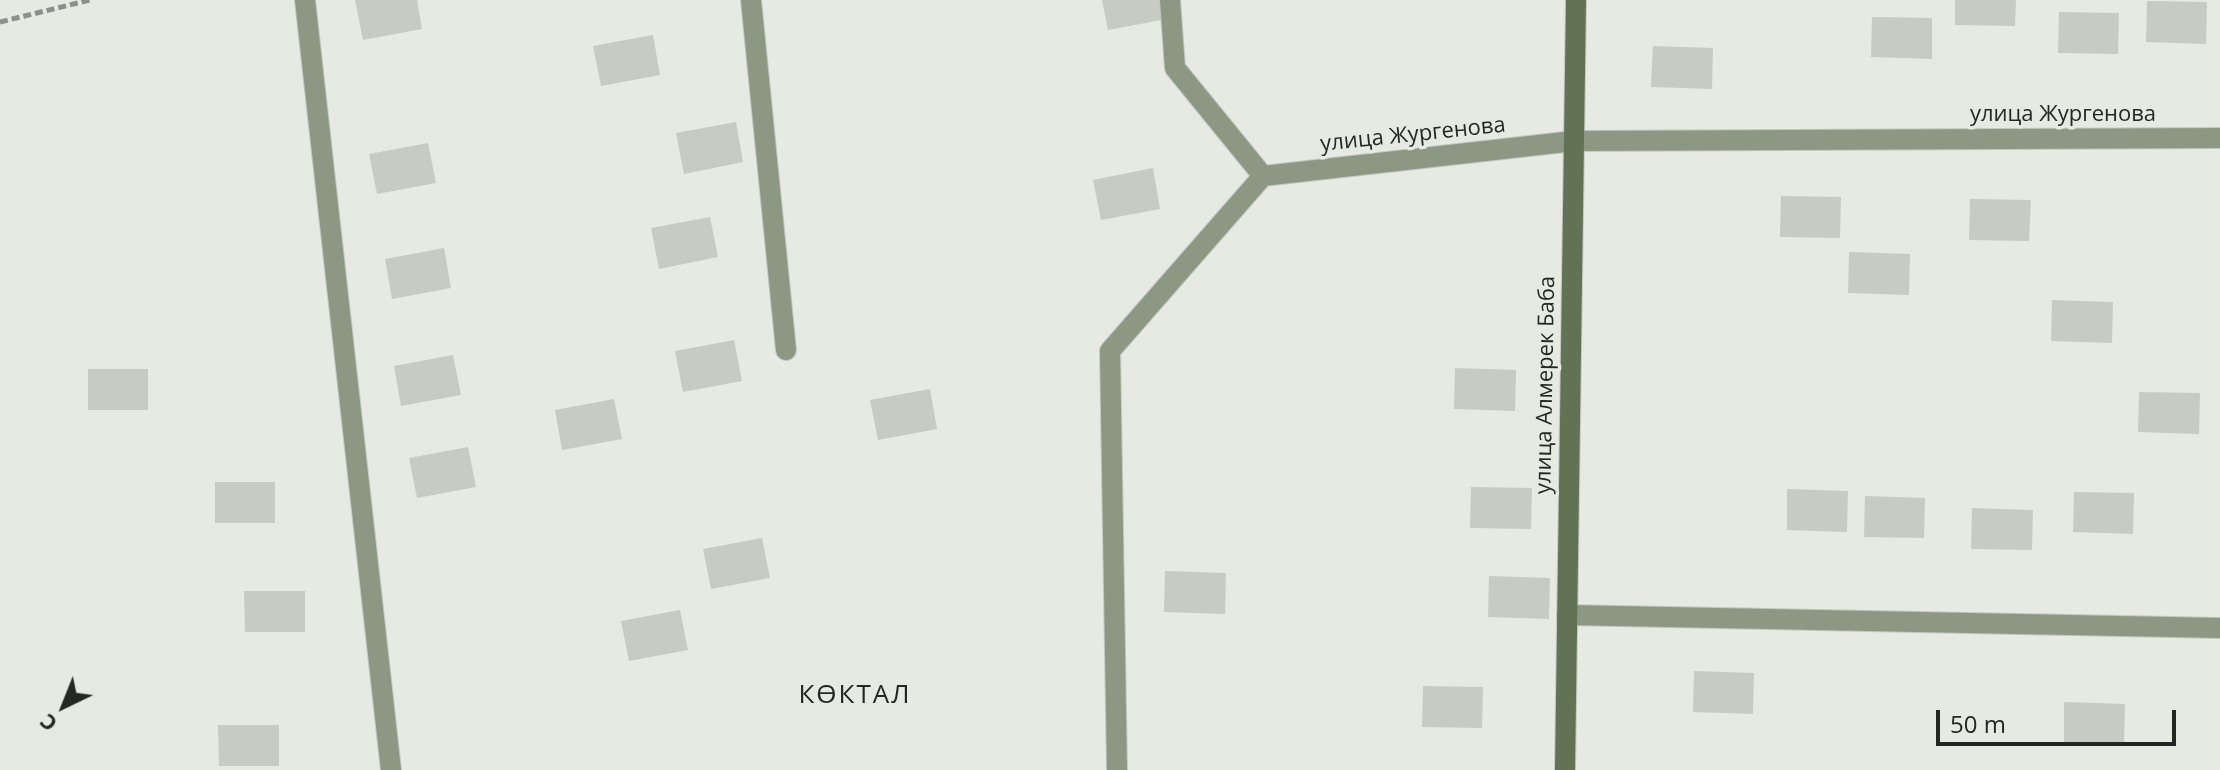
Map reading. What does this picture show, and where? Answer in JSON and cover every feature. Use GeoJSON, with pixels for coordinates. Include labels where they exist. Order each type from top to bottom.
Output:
{"type":"FeatureCollection","features":[{"type":"Feature","properties":{"kind":"street"},"geometry":{"type":"LineString","coordinates":[[305,0],[391,770]]}},
{"type":"Feature","properties":{"kind":"street"},"geometry":{"type":"LineString","coordinates":[[751,0],[786,350]]}},
{"type":"Feature","properties":{"kind":"street"},"geometry":{"type":"LineString","coordinates":[[1117,770],[1110,351],[1263,176],[1175,68],[1170,0]]}},
{"type":"Feature","properties":{"kind":"street","name":"улица Алмерек Баба"},"geometry":{"type":"LineString","coordinates":[[1565,770],[1576,0]]}},
{"type":"Feature","properties":{"kind":"street","name":"улица Жургенова"},"geometry":{"type":"LineString","coordinates":[[1263,176],[1574,141],[2220,138]]}},
{"type":"Feature","properties":{"kind":"street"},"geometry":{"type":"LineString","coordinates":[[1567,615],[2220,628]]}},
{"type":"Feature","properties":{"kind":"path"},"geometry":{"type":"LineString","coordinates":[[0,22],[90,0]]}},
{"type":"Feature","properties":{"kind":"building"},"geometry":{"type":"Polygon","coordinates":[[[355,0],[417,0],[422,29],[363,40],[355,0]]]}},
{"type":"Feature","properties":{"kind":"building"},"geometry":{"type":"Polygon","coordinates":[[[1102,0],[1164,0],[1167,19],[1108,30],[1102,0]]]}},
{"type":"Feature","properties":{"kind":"building"},"geometry":{"type":"Polygon","coordinates":[[[1955,0],[2016,0],[2015,26],[1955,25],[1955,0]]]}},
{"type":"Feature","properties":{"kind":"building"},"geometry":{"type":"Polygon","coordinates":[[[2147,1],[2207,2],[2206,44],[2146,42],[2147,1]]]}},
{"type":"Feature","properties":{"kind":"building"},"geometry":{"type":"Polygon","coordinates":[[[2059,12],[2119,13],[2118,54],[2058,53],[2059,12]]]}},
{"type":"Feature","properties":{"kind":"building"},"geometry":{"type":"Polygon","coordinates":[[[1872,17],[1932,18],[1932,59],[1871,57],[1872,17]]]}},
{"type":"Feature","properties":{"kind":"building"},"geometry":{"type":"Polygon","coordinates":[[[653,35],[660,75],[601,86],[593,46],[653,35]]]}},
{"type":"Feature","properties":{"kind":"building"},"geometry":{"type":"Polygon","coordinates":[[[1653,46],[1713,48],[1712,89],[1651,87],[1653,46]]]}},
{"type":"Feature","properties":{"kind":"building"},"geometry":{"type":"Polygon","coordinates":[[[736,122],[743,162],[684,174],[676,133],[736,122]]]}},
{"type":"Feature","properties":{"kind":"building"},"geometry":{"type":"Polygon","coordinates":[[[428,143],[436,183],[377,194],[369,154],[428,143]]]}},
{"type":"Feature","properties":{"kind":"building"},"geometry":{"type":"Polygon","coordinates":[[[1153,168],[1160,209],[1101,220],[1093,180],[1153,168]]]}},
{"type":"Feature","properties":{"kind":"building"},"geometry":{"type":"Polygon","coordinates":[[[1781,196],[1841,197],[1840,238],[1780,237],[1781,196]]]}},
{"type":"Feature","properties":{"kind":"building"},"geometry":{"type":"Polygon","coordinates":[[[1970,199],[2031,200],[2029,241],[1969,240],[1970,199]]]}},
{"type":"Feature","properties":{"kind":"building"},"geometry":{"type":"Polygon","coordinates":[[[710,217],[718,257],[659,269],[651,228],[710,217]]]}},
{"type":"Feature","properties":{"kind":"building"},"geometry":{"type":"Polygon","coordinates":[[[444,248],[451,288],[392,299],[385,259],[444,248]]]}},
{"type":"Feature","properties":{"kind":"building"},"geometry":{"type":"Polygon","coordinates":[[[1849,252],[1910,254],[1909,295],[1848,293],[1849,252]]]}},
{"type":"Feature","properties":{"kind":"building"},"geometry":{"type":"Polygon","coordinates":[[[2052,300],[2113,302],[2112,343],[2051,341],[2052,300]]]}},
{"type":"Feature","properties":{"kind":"building"},"geometry":{"type":"Polygon","coordinates":[[[734,340],[742,381],[683,392],[675,351],[734,340]]]}},
{"type":"Feature","properties":{"kind":"building"},"geometry":{"type":"Polygon","coordinates":[[[453,355],[461,395],[401,406],[394,366],[453,355]]]}},
{"type":"Feature","properties":{"kind":"building"},"geometry":{"type":"Polygon","coordinates":[[[1455,368],[1516,370],[1515,411],[1454,409],[1455,368]]]}},
{"type":"Feature","properties":{"kind":"building"},"geometry":{"type":"Polygon","coordinates":[[[88,369],[148,369],[148,410],[88,410],[88,369]]]}},
{"type":"Feature","properties":{"kind":"building"},"geometry":{"type":"Polygon","coordinates":[[[930,389],[937,429],[878,440],[870,400],[930,389]]]}},
{"type":"Feature","properties":{"kind":"building"},"geometry":{"type":"Polygon","coordinates":[[[2139,392],[2200,393],[2199,434],[2138,432],[2139,392]]]}},
{"type":"Feature","properties":{"kind":"building"},"geometry":{"type":"Polygon","coordinates":[[[614,399],[622,439],[562,450],[555,410],[614,399]]]}},
{"type":"Feature","properties":{"kind":"building"},"geometry":{"type":"Polygon","coordinates":[[[468,447],[476,487],[417,498],[409,458],[468,447]]]}},
{"type":"Feature","properties":{"kind":"building"},"geometry":{"type":"Polygon","coordinates":[[[215,482],[275,482],[275,523],[215,523],[215,482]]]}},
{"type":"Feature","properties":{"kind":"building"},"geometry":{"type":"Polygon","coordinates":[[[1471,487],[1532,488],[1531,529],[1470,528],[1471,487]]]}},
{"type":"Feature","properties":{"kind":"building"},"geometry":{"type":"Polygon","coordinates":[[[1787,489],[1848,491],[1847,532],[1787,530],[1787,489]]]}},
{"type":"Feature","properties":{"kind":"building"},"geometry":{"type":"Polygon","coordinates":[[[2074,492],[2134,493],[2133,534],[2073,532],[2074,492]]]}},
{"type":"Feature","properties":{"kind":"building"},"geometry":{"type":"Polygon","coordinates":[[[1865,496],[1925,498],[1924,538],[1864,537],[1865,496]]]}},
{"type":"Feature","properties":{"kind":"building"},"geometry":{"type":"Polygon","coordinates":[[[1972,508],[2033,510],[2032,550],[1971,549],[1972,508]]]}},
{"type":"Feature","properties":{"kind":"building"},"geometry":{"type":"Polygon","coordinates":[[[762,538],[770,578],[711,589],[703,549],[762,538]]]}},
{"type":"Feature","properties":{"kind":"building"},"geometry":{"type":"Polygon","coordinates":[[[1165,571],[1226,573],[1225,614],[1164,612],[1165,571]]]}},
{"type":"Feature","properties":{"kind":"building"},"geometry":{"type":"Polygon","coordinates":[[[1489,576],[1550,578],[1549,619],[1488,617],[1489,576]]]}},
{"type":"Feature","properties":{"kind":"building"},"geometry":{"type":"Polygon","coordinates":[[[244,591],[305,591],[305,632],[245,632],[244,591]]]}},
{"type":"Feature","properties":{"kind":"building"},"geometry":{"type":"Polygon","coordinates":[[[680,610],[688,650],[629,661],[621,621],[680,610]]]}},
{"type":"Feature","properties":{"kind":"building"},"geometry":{"type":"Polygon","coordinates":[[[1694,671],[1754,673],[1753,714],[1693,712],[1694,671]]]}},
{"type":"Feature","properties":{"kind":"building"},"geometry":{"type":"Polygon","coordinates":[[[1423,686],[1483,687],[1482,728],[1422,727],[1423,686]]]}},
{"type":"Feature","properties":{"kind":"building"},"geometry":{"type":"Polygon","coordinates":[[[2064,702],[2125,704],[2124,745],[2064,743],[2064,702]]]}},
{"type":"Feature","properties":{"kind":"building"},"geometry":{"type":"Polygon","coordinates":[[[218,725],[279,725],[279,766],[219,766],[218,725]]]}},
{"type":"Feature","properties":{"kind":"district","name":"КӨКТАЛ"},"geometry":{"type":"Point","coordinates":[855,696]}}]}
